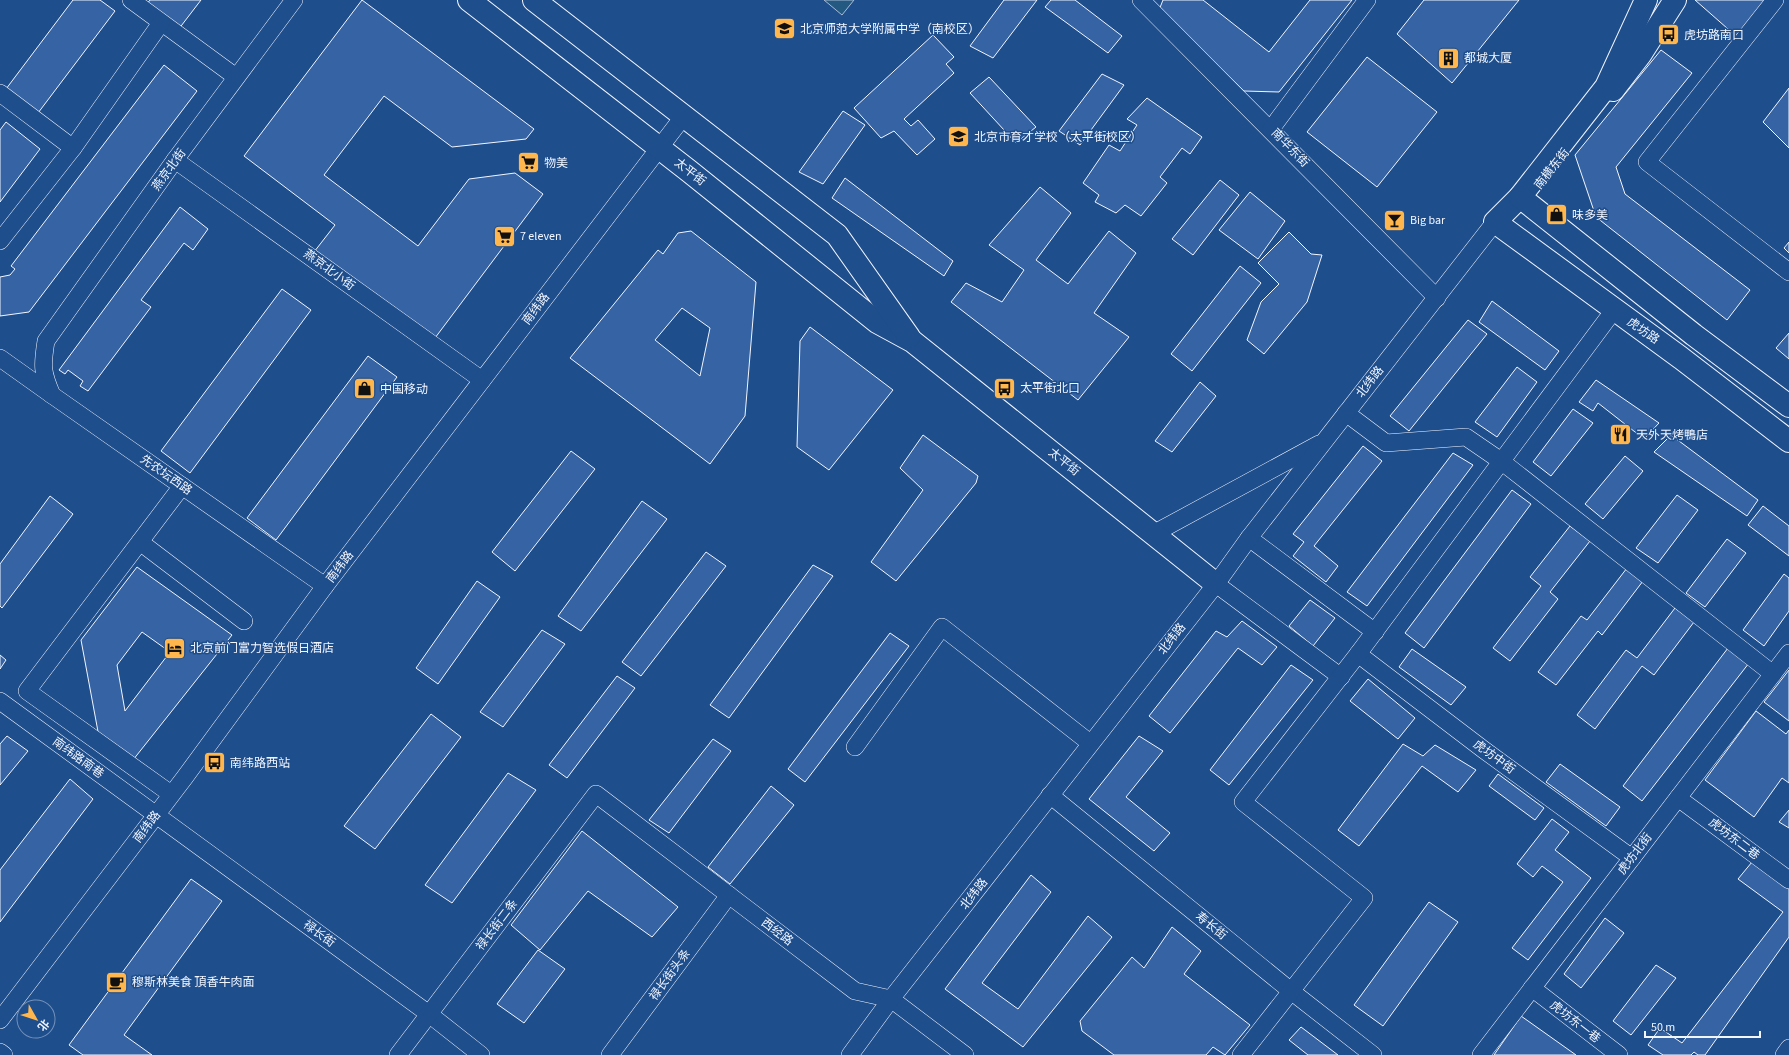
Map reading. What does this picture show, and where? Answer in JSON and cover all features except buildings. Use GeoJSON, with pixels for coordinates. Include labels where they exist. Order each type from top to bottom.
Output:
{"type":"FeatureCollection","features":[{"type":"Feature","properties":{"kind":"main road","name":"太平街"},"geometry":{"type":"LineString","coordinates":[[469,0],[660,148],[877,322],[912,342],[1216,584]]}},
{"type":"Feature","properties":{"kind":"main road","name":"太平街"},"geometry":{"type":"LineString","coordinates":[[534,0],[837,235],[912,342]]}},
{"type":"Feature","properties":{"kind":"main road","name":"南横东街"},"geometry":{"type":"LineString","coordinates":[[1520,197],[1606,86],[1646,0]]}},
{"type":"Feature","properties":{"kind":"main road","name":"南横东街"},"geometry":{"type":"LineString","coordinates":[[1520,197],[1532,195],[1640,55],[1675,0]]}},
{"type":"Feature","properties":{"kind":"main road"},"geometry":{"type":"LineString","coordinates":[[1495,222],[1520,197],[1694,334],[1789,406]]}},
{"type":"Feature","properties":{"kind":"main road","name":"虎坊路"},"geometry":{"type":"LineString","coordinates":[[1495,222],[1681,358],[1789,441]]}},
{"type":"Feature","properties":{"kind":"street"},"geometry":{"type":"LineString","coordinates":[[131,0],[236,77]]}},
{"type":"Feature","properties":{"kind":"street","name":"燕京北街"},"geometry":{"type":"LineString","coordinates":[[52,395],[44,377],[42,364],[46,341],[236,77],[294,0]]}},
{"type":"Feature","properties":{"kind":"street","name":"南华东街"},"geometry":{"type":"LineString","coordinates":[[1141,0],[1271,129],[1437,298]]}},
{"type":"Feature","properties":{"kind":"street"},"geometry":{"type":"LineString","coordinates":[[1271,129],[1368,0]]}},
{"type":"Feature","properties":{"kind":"street"},"geometry":{"type":"LineString","coordinates":[[1775,0],[1647,162],[1789,272]]}},
{"type":"Feature","properties":{"kind":"street"},"geometry":{"type":"LineString","coordinates":[[0,241],[72,148],[161,23]]}},
{"type":"Feature","properties":{"kind":"street"},"geometry":{"type":"LineString","coordinates":[[0,93],[72,148]]}},
{"type":"Feature","properties":{"kind":"street","name":"南纬路"},"geometry":{"type":"LineString","coordinates":[[0,1020],[156,815],[325,586],[683,116]]}},
{"type":"Feature","properties":{"kind":"street","name":"燕京北小街"},"geometry":{"type":"LineString","coordinates":[[176,160],[482,380]]}},
{"type":"Feature","properties":{"kind":"street","name":"北纬路"},"geometry":{"type":"LineString","coordinates":[[850,1055],[891,999],[1216,584],[1249,538],[1495,222]]}},
{"type":"Feature","properties":{"kind":"street"},"geometry":{"type":"LineString","coordinates":[[1241,1055],[1364,898],[1243,802],[1375,632],[1614,310]]}},
{"type":"Feature","properties":{"kind":"street","name":"先农坛西路"},"geometry":{"type":"LineString","coordinates":[[0,358],[325,586]]}},
{"type":"Feature","properties":{"kind":"street"},"geometry":{"type":"LineString","coordinates":[[1346,413],[1386,443],[1466,437],[1501,461],[1773,674]]}},
{"type":"Feature","properties":{"kind":"street"},"geometry":{"type":"LineString","coordinates":[[1153,534],[1324,441]]}},
{"type":"Feature","properties":{"kind":"street"},"geometry":{"type":"LineString","coordinates":[[171,794],[27,691],[182,486]]}},
{"type":"Feature","properties":{"kind":"street"},"geometry":{"type":"LineString","coordinates":[[1249,538],[1375,632]]}},
{"type":"Feature","properties":{"kind":"street"},"geometry":{"type":"LineString","coordinates":[[140,542],[244,621]]}},
{"type":"Feature","properties":{"kind":"street"},"geometry":{"type":"LineString","coordinates":[[1216,584],[1341,676]]}},
{"type":"Feature","properties":{"kind":"street"},"geometry":{"type":"LineString","coordinates":[[855,748],[942,626],[1090,743]]}},
{"type":"Feature","properties":{"kind":"street","name":"虎坊北街"},"geometry":{"type":"LineString","coordinates":[[1481,1055],[1789,653]]}},
{"type":"Feature","properties":{"kind":"street","name":"虎坊中街"},"geometry":{"type":"LineString","coordinates":[[1358,654],[1484,750],[1632,858]]}},
{"type":"Feature","properties":{"kind":"street","name":"南纬路南巷"},"geometry":{"type":"LineString","coordinates":[[0,702],[156,815]]}},
{"type":"Feature","properties":{"kind":"street","name":"西经路"},"geometry":{"type":"LineString","coordinates":[[596,794],[855,991],[891,999],[965,1055]]}},
{"type":"Feature","properties":{"kind":"street","name":"禄长街二条"},"geometry":{"type":"LineString","coordinates":[[398,1055],[596,794]]}},
{"type":"Feature","properties":{"kind":"street","name":"寿长街"},"geometry":{"type":"LineString","coordinates":[[1050,795],[1291,991],[1373,1055]]}},
{"type":"Feature","properties":{"kind":"street","name":"虎坊东二巷"},"geometry":{"type":"LineString","coordinates":[[1678,798],[1789,880]]}},
{"type":"Feature","properties":{"kind":"street","name":"禄长街"},"geometry":{"type":"LineString","coordinates":[[156,815],[429,1014],[481,1055]]}},
{"type":"Feature","properties":{"kind":"street","name":"禄长街头条"},"geometry":{"type":"LineString","coordinates":[[610,1055],[729,895]]}},
{"type":"Feature","properties":{"kind":"street","name":"虎坊东一巷"},"geometry":{"type":"LineString","coordinates":[[1532,988],[1619,1055]]}},
{"type":"Feature","properties":{"kind":"street"},"geometry":{"type":"LineString","coordinates":[[1784,1055],[1789,1048]]}},
{"type":"Feature","properties":{"kind":"street"},"geometry":{"type":"LineString","coordinates":[[0,1052],[4,1055]]}},
{"type":"Feature","properties":{"kind":"shaded area"},"geometry":{"type":"Polygon","coordinates":[[[824,0],[854,0],[842,15],[824,0]]]}},
{"type":"Feature","properties":{"kind":"place","name":"北京师范大学附属中学（南校区）"},"geometry":{"type":"Point","coordinates":[784,29]}},
{"type":"Feature","properties":{"kind":"place","name":"虎坊路南口"},"geometry":{"type":"Point","coordinates":[1668,35]}},
{"type":"Feature","properties":{"kind":"place","name":"都城大厦"},"geometry":{"type":"Point","coordinates":[1448,58]}},
{"type":"Feature","properties":{"kind":"place","name":"北京市育才学校（太平街校区）"},"geometry":{"type":"Point","coordinates":[959,137]}},
{"type":"Feature","properties":{"kind":"place","name":"物美"},"geometry":{"type":"Point","coordinates":[529,163]}},
{"type":"Feature","properties":{"kind":"place","name":"味多美"},"geometry":{"type":"Point","coordinates":[1557,215]}},
{"type":"Feature","properties":{"kind":"place","name":"Big bar"},"geometry":{"type":"Point","coordinates":[1395,220]}},
{"type":"Feature","properties":{"kind":"place","name":"7 eleven"},"geometry":{"type":"Point","coordinates":[505,236]}},
{"type":"Feature","properties":{"kind":"place","name":"太平街北口"},"geometry":{"type":"Point","coordinates":[1004,388]}},
{"type":"Feature","properties":{"kind":"place","name":"中国移动"},"geometry":{"type":"Point","coordinates":[365,389]}},
{"type":"Feature","properties":{"kind":"place","name":"天外天烤鴨店"},"geometry":{"type":"Point","coordinates":[1621,435]}},
{"type":"Feature","properties":{"kind":"place","name":"北京前门富力智选假日酒店"},"geometry":{"type":"Point","coordinates":[174,648]}},
{"type":"Feature","properties":{"kind":"place","name":"南纬路西站"},"geometry":{"type":"Point","coordinates":[215,763]}},
{"type":"Feature","properties":{"kind":"place","name":"穆斯林美食 頂香牛肉面"},"geometry":{"type":"Point","coordinates":[117,982]}}]}
